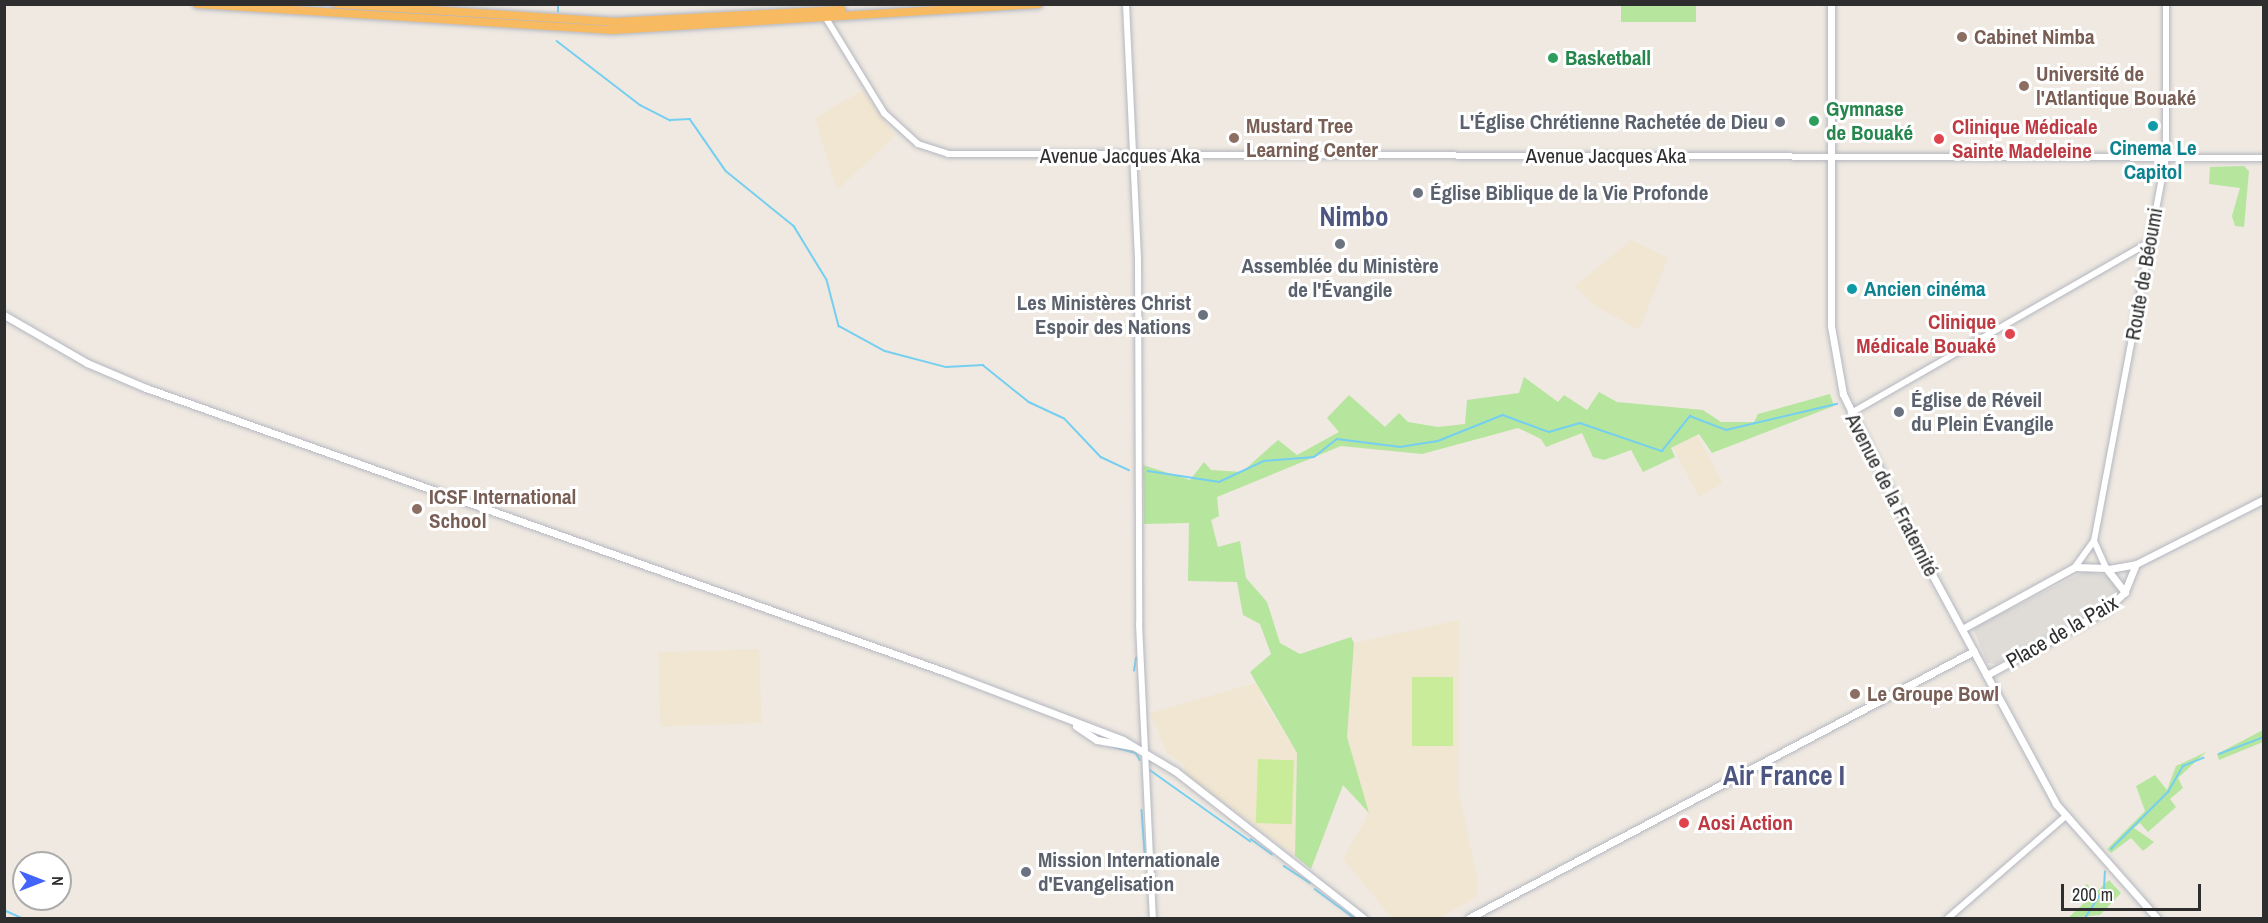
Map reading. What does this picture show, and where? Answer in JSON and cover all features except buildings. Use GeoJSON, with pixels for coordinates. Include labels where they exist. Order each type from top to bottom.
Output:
{"type":"FeatureCollection","features":[{"type":"Feature","properties":{"kind":"highway"},"geometry":{"type":"LineString","coordinates":[[197,4],[612,30],[932,4]]}},
{"type":"Feature","properties":{"kind":"highway"},"geometry":{"type":"LineString","coordinates":[[337,4],[623,22],[1038,4]]}},
{"type":"Feature","properties":{"kind":"main road","name":"Avenue de la Fraternité"},"geometry":{"type":"LineString","coordinates":[[1831,4],[1831,326],[1851,412],[2044,784],[2067,815],[2157,918]]}},
{"type":"Feature","properties":{"kind":"main road"},"geometry":{"type":"LineString","coordinates":[[4,315],[87,363],[146,388],[948,673],[1071,723],[1098,740],[1134,746],[1175,771],[1363,918]]}},
{"type":"Feature","properties":{"kind":"main road"},"geometry":{"type":"LineString","coordinates":[[2107,569],[2136,564],[2264,499]]}},
{"type":"Feature","properties":{"kind":"main road"},"geometry":{"type":"LineString","coordinates":[[2125,591],[2136,564]]}},
{"type":"Feature","properties":{"kind":"main road"},"geometry":{"type":"LineString","coordinates":[[1962,629],[2075,567]]}},
{"type":"Feature","properties":{"kind":"main road","name":"Place de la Paix"},"geometry":{"type":"LineString","coordinates":[[1987,675],[2106,610],[2125,591],[2107,569],[2075,567]]}},
{"type":"Feature","properties":{"kind":"main road"},"geometry":{"type":"LineString","coordinates":[[1469,918],[1974,651]]}},
{"type":"Feature","properties":{"kind":"street"},"geometry":{"type":"LineString","coordinates":[[1126,4],[1135,157],[1144,754],[1154,918]]}},
{"type":"Feature","properties":{"kind":"street","name":"Route de Béoumi"},"geometry":{"type":"LineString","coordinates":[[2075,567],[2094,541],[2166,157],[2166,4]]}},
{"type":"Feature","properties":{"kind":"street","name":"Avenue Jacques Aka"},"geometry":{"type":"LineString","coordinates":[[824,14],[884,113],[918,144],[948,154],[1135,157],[2264,158]]}},
{"type":"Feature","properties":{"kind":"street"},"geometry":{"type":"LineString","coordinates":[[1851,412],[2150,242]]}},
{"type":"Feature","properties":{"kind":"street"},"geometry":{"type":"LineString","coordinates":[[2094,541],[2107,569]]}},
{"type":"Feature","properties":{"kind":"street"},"geometry":{"type":"LineString","coordinates":[[1948,918],[2067,815]]}},
{"type":"Feature","properties":{"kind":"shaded area"},"geometry":{"type":"Polygon","coordinates":[[[863,90],[895,136],[837,190],[815,118],[863,90]]]}},
{"type":"Feature","properties":{"kind":"shaded area"},"geometry":{"type":"Polygon","coordinates":[[[1631,240],[1668,258],[1639,330],[1594,305],[1575,286],[1631,240]]]}},
{"type":"Feature","properties":{"kind":"shaded area"},"geometry":{"type":"Polygon","coordinates":[[[1697,435],[1723,484],[1699,496],[1673,448],[1697,435]]]}},
{"type":"Feature","properties":{"kind":"shaded area"},"geometry":{"type":"Polygon","coordinates":[[[2085,571],[2109,576],[2121,592],[2119,600],[1996,664],[1987,663],[1973,628],[2085,571]]]}},
{"type":"Feature","properties":{"kind":"shaded area"},"geometry":{"type":"Polygon","coordinates":[[[1459,620],[1458,790],[1478,881],[1476,897],[1439,918],[1392,918],[1343,859],[1369,813],[1347,737],[1354,643],[1459,620]]]}},
{"type":"Feature","properties":{"kind":"shaded area"},"geometry":{"type":"Polygon","coordinates":[[[759,649],[762,723],[661,726],[658,653],[759,649]]]}},
{"type":"Feature","properties":{"kind":"shaded area"},"geometry":{"type":"Polygon","coordinates":[[[1259,682],[1262,698],[1297,753],[1295,856],[1186,774],[1183,764],[1167,753],[1150,713],[1259,682]]]}},
{"type":"Feature","properties":{"kind":"green space"},"geometry":{"type":"Polygon","coordinates":[[[1621,5],[1696,5],[1696,22],[1621,22],[1621,5]]]}},
{"type":"Feature","properties":{"kind":"green space"},"geometry":{"type":"Polygon","coordinates":[[[2244,166],[2249,171],[2244,227],[2235,226],[2232,216],[2240,188],[2209,184],[2210,167],[2244,166]]]}},
{"type":"Feature","properties":{"kind":"green space"},"geometry":{"type":"Polygon","coordinates":[[[1524,377],[1558,402],[1564,395],[1587,410],[1599,392],[1617,402],[1703,410],[1721,422],[1754,422],[1758,414],[1830,394],[1834,406],[1712,453],[1699,434],[1671,448],[1675,457],[1643,472],[1631,450],[1604,460],[1593,457],[1582,433],[1546,447],[1541,439],[1518,428],[1422,454],[1341,446],[1217,497],[1219,516],[1211,520],[1218,547],[1240,541],[1246,578],[1267,602],[1280,643],[1300,654],[1351,637],[1354,643],[1347,737],[1369,813],[1343,785],[1311,869],[1295,856],[1297,753],[1250,672],[1271,654],[1260,624],[1243,615],[1237,582],[1188,581],[1189,523],[1144,524],[1143,465],[1190,480],[1204,462],[1211,470],[1242,472],[1278,440],[1297,455],[1339,432],[1327,418],[1349,395],[1385,427],[1399,413],[1408,422],[1438,427],[1465,424],[1467,400],[1519,393],[1524,377]]]}},
{"type":"Feature","properties":{"kind":"green space"},"geometry":{"type":"Polygon","coordinates":[[[1412,677],[1453,677],[1453,746],[1412,746],[1412,677]]]}},
{"type":"Feature","properties":{"kind":"green space"},"geometry":{"type":"Polygon","coordinates":[[[2263,730],[2263,742],[2219,760],[2217,754],[2263,730]]]}},
{"type":"Feature","properties":{"kind":"green space"},"geometry":{"type":"Polygon","coordinates":[[[2206,752],[2178,778],[2183,788],[2170,799],[2176,807],[2148,832],[2140,823],[2134,828],[2154,842],[2143,851],[2131,838],[2111,853],[2107,849],[2145,811],[2136,786],[2155,775],[2167,790],[2176,766],[2206,752]]]}},
{"type":"Feature","properties":{"kind":"green space"},"geometry":{"type":"Polygon","coordinates":[[[1258,759],[1294,760],[1292,824],[1256,823],[1258,759]]]}},
{"type":"Feature","properties":{"kind":"green space"},"geometry":{"type":"Polygon","coordinates":[[[2109,880],[2121,893],[2100,915],[2068,918],[2084,903],[2079,891],[2087,884],[2095,893],[2109,880]]]}},
{"type":"Feature","properties":{"kind":"waterway"},"geometry":{"type":"LineString","coordinates":[[558,4],[558,12]]}},
{"type":"Feature","properties":{"kind":"waterway"},"geometry":{"type":"LineString","coordinates":[[557,41],[640,105],[670,120],[690,119],[726,171],[794,226],[827,280],[839,326],[885,351],[946,367],[983,365],[1029,402],[1064,418],[1101,457],[1129,470]]}},
{"type":"Feature","properties":{"kind":"waterway"},"geometry":{"type":"LineString","coordinates":[[1148,471],[1219,482],[1264,461],[1314,457],[1337,439],[1400,447],[1438,441],[1503,415],[1549,432],[1580,423],[1662,451],[1690,416],[1726,430],[1837,404]]}},
{"type":"Feature","properties":{"kind":"waterway"},"geometry":{"type":"LineString","coordinates":[[1134,671],[1136,658]]}},
{"type":"Feature","properties":{"kind":"waterway"},"geometry":{"type":"LineString","coordinates":[[2219,754],[2264,737]]}},
{"type":"Feature","properties":{"kind":"waterway"},"geometry":{"type":"LineString","coordinates":[[1111,746],[1135,753]]}},
{"type":"Feature","properties":{"kind":"waterway"},"geometry":{"type":"LineString","coordinates":[[1136,753],[1140,760]]}},
{"type":"Feature","properties":{"kind":"waterway"},"geometry":{"type":"LineString","coordinates":[[2111,849],[2168,792],[2183,766],[2203,758]]}},
{"type":"Feature","properties":{"kind":"waterway"},"geometry":{"type":"LineString","coordinates":[[1150,770],[1250,841]]}},
{"type":"Feature","properties":{"kind":"waterway"},"geometry":{"type":"LineString","coordinates":[[1142,810],[1145,852]]}},
{"type":"Feature","properties":{"kind":"waterway"},"geometry":{"type":"LineString","coordinates":[[1251,839],[1272,854]]}},
{"type":"Feature","properties":{"kind":"waterway"},"geometry":{"type":"LineString","coordinates":[[1284,866],[1310,883]]}},
{"type":"Feature","properties":{"kind":"waterway"},"geometry":{"type":"LineString","coordinates":[[2085,918],[2104,889],[2105,872]]}},
{"type":"Feature","properties":{"kind":"waterway"},"geometry":{"type":"LineString","coordinates":[[1315,889],[1353,917]]}},
{"type":"Feature","properties":{"kind":"waterway"},"geometry":{"type":"LineString","coordinates":[[4,910],[22,918]]}},
{"type":"Feature","properties":{"kind":"place","name":"Cabinet Nimba"},"geometry":{"type":"Point","coordinates":[1962,37]}},
{"type":"Feature","properties":{"kind":"place","name":"Basketball"},"geometry":{"type":"Point","coordinates":[1553,58]}},
{"type":"Feature","properties":{"kind":"place","name":"Université de l'Atlantique Bouaké"},"geometry":{"type":"Point","coordinates":[2024,86]}},
{"type":"Feature","properties":{"kind":"place","name":"Gymnase de Bouaké"},"geometry":{"type":"Point","coordinates":[1814,121]}},
{"type":"Feature","properties":{"kind":"place","name":"L'Église Chrétienne Rachetée de Dieu"},"geometry":{"type":"Point","coordinates":[1780,122]}},
{"type":"Feature","properties":{"kind":"place","name":"Cinema Le Capitol"},"geometry":{"type":"Point","coordinates":[2153,126]}},
{"type":"Feature","properties":{"kind":"place","name":"Mustard Tree Learning Center"},"geometry":{"type":"Point","coordinates":[1234,138]}},
{"type":"Feature","properties":{"kind":"place","name":"Clinique Médicale Sainte Madeleine"},"geometry":{"type":"Point","coordinates":[1939,139]}},
{"type":"Feature","properties":{"kind":"place","name":"Église Biblique de la Vie Profonde"},"geometry":{"type":"Point","coordinates":[1418,193]}},
{"type":"Feature","properties":{"kind":"place","name":"Assemblée du Ministère de l'Évangile"},"geometry":{"type":"Point","coordinates":[1340,244]}},
{"type":"Feature","properties":{"kind":"place","name":"Ancien cinéma"},"geometry":{"type":"Point","coordinates":[1852,289]}},
{"type":"Feature","properties":{"kind":"place","name":"Les Ministères Christ Espoir des Nations"},"geometry":{"type":"Point","coordinates":[1203,315]}},
{"type":"Feature","properties":{"kind":"place","name":"Clinique Médicale Bouaké"},"geometry":{"type":"Point","coordinates":[2010,334]}},
{"type":"Feature","properties":{"kind":"place","name":"Église de Réveil du Plein Évangile"},"geometry":{"type":"Point","coordinates":[1899,412]}},
{"type":"Feature","properties":{"kind":"place","name":"ICSF International School"},"geometry":{"type":"Point","coordinates":[417,509]}},
{"type":"Feature","properties":{"kind":"place","name":"Le Groupe Bowl"},"geometry":{"type":"Point","coordinates":[1855,694]}},
{"type":"Feature","properties":{"kind":"place","name":"Aosi Action"},"geometry":{"type":"Point","coordinates":[1684,823]}},
{"type":"Feature","properties":{"kind":"place","name":"Mission Internationale d'Evangelisation"},"geometry":{"type":"Point","coordinates":[1026,872]}},
{"type":"Feature","properties":{"kind":"district","name":"Nimbo"},"geometry":{"type":"Point","coordinates":[1354,217]}},
{"type":"Feature","properties":{"kind":"district","name":"Air France I"},"geometry":{"type":"Point","coordinates":[1784,776]}}]}
